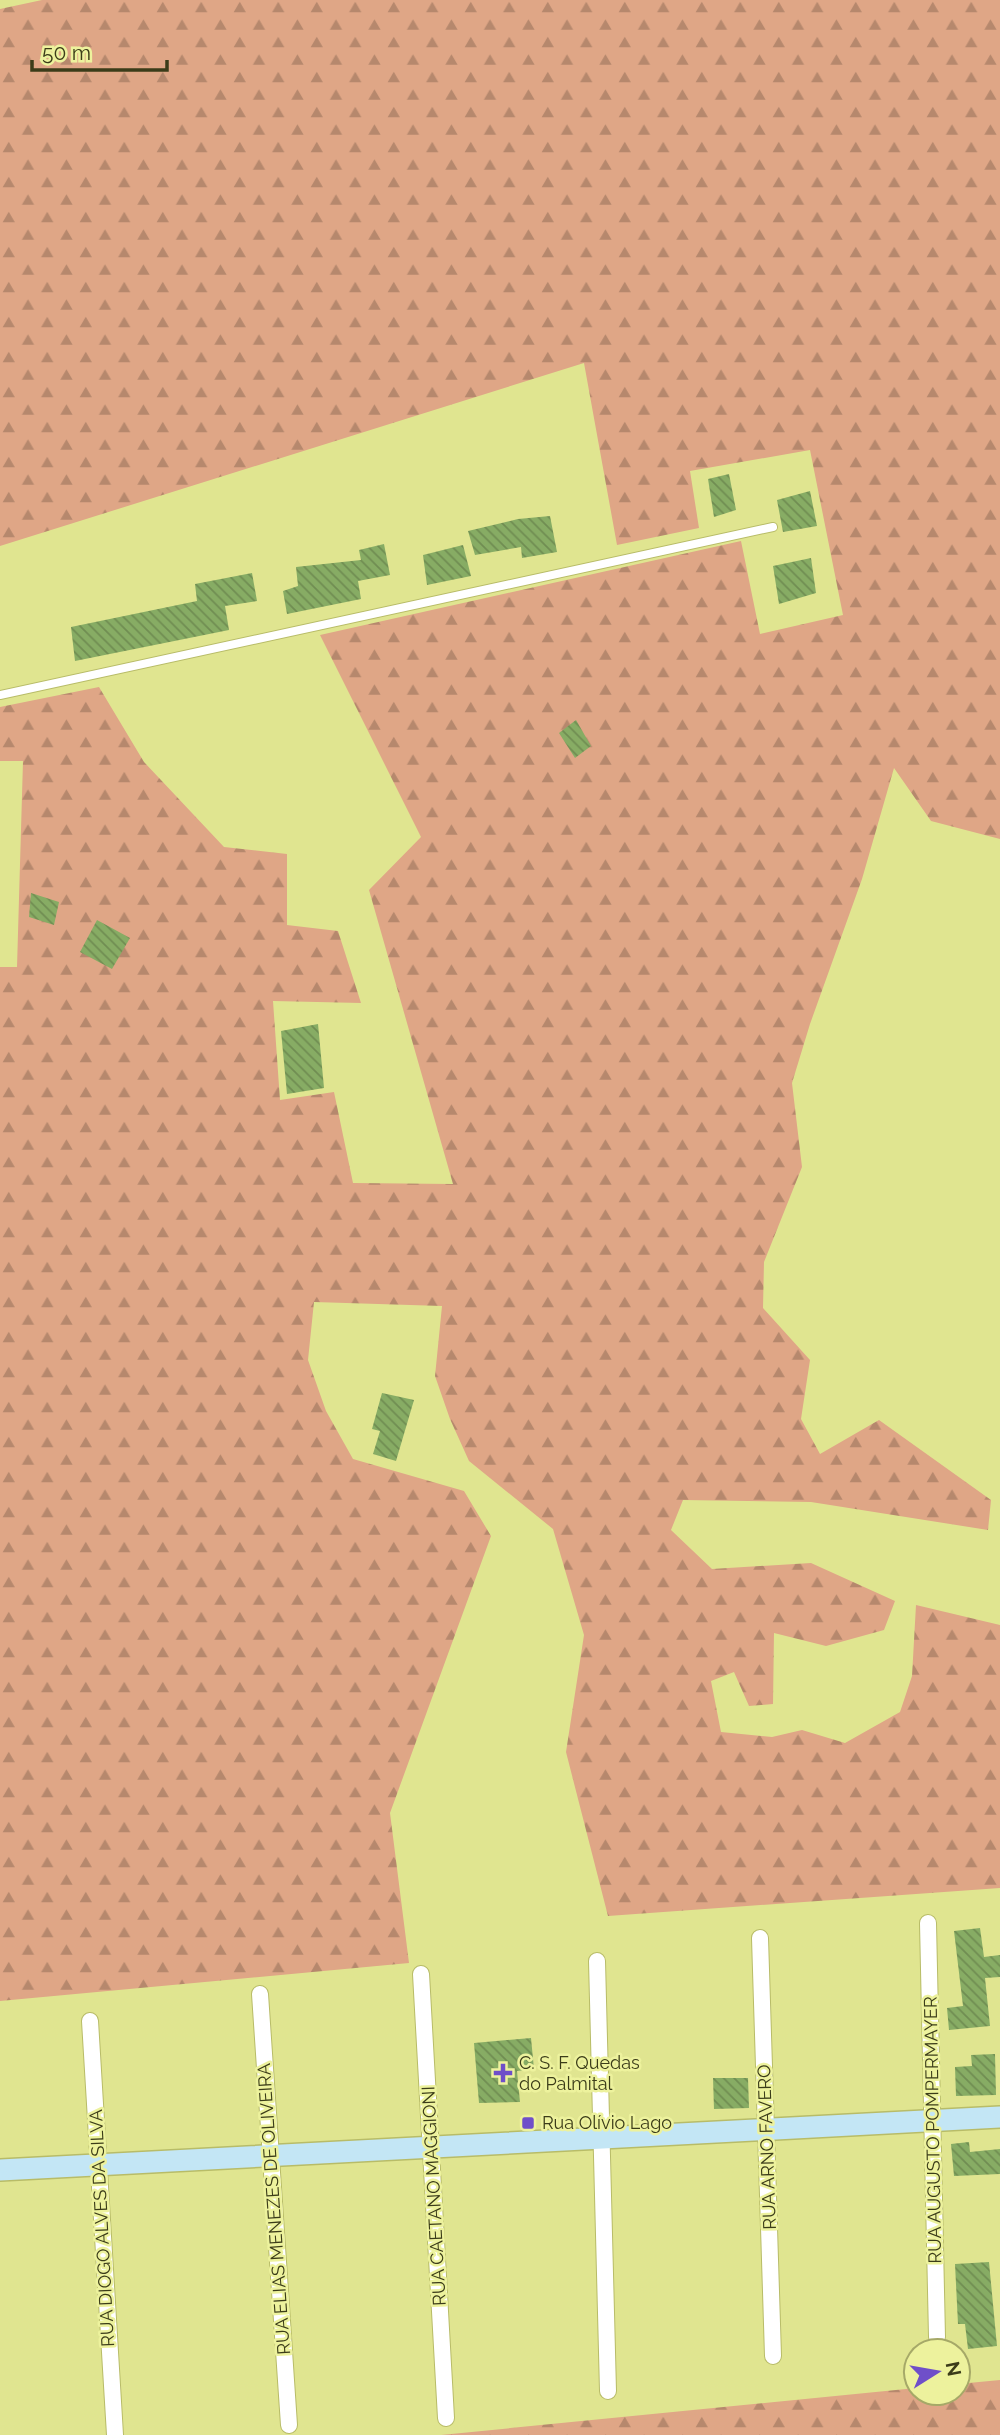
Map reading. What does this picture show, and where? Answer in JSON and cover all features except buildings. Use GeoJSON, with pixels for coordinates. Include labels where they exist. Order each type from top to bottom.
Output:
{"type":"FeatureCollection","features":[{"type":"Feature","properties":{"kind":"street","name":"RUA AUGUSTO POMPERMAYER"},"geometry":{"type":"LineString","coordinates":[[928,1923],[937,2337]]}},
{"type":"Feature","properties":{"kind":"street","name":"RUA ARNO FAVERO"},"geometry":{"type":"LineString","coordinates":[[760,1937],[773,2356]]}},
{"type":"Feature","properties":{"kind":"street"},"geometry":{"type":"LineString","coordinates":[[597,1961],[608,2390]]}},
{"type":"Feature","properties":{"kind":"street","name":"RUA CAETANO MAGGIONI"},"geometry":{"type":"LineString","coordinates":[[421,1974],[446,2418]]}},
{"type":"Feature","properties":{"kind":"street","name":"RUA ELIAS MENEZES DE OLIVEIRA"},"geometry":{"type":"LineString","coordinates":[[260,1994],[289,2425]]}},
{"type":"Feature","properties":{"kind":"street","name":"RUA DIOGO ALVES DA SILVA"},"geometry":{"type":"LineString","coordinates":[[90,2021],[114,2435]]}},
{"type":"Feature","properties":{"kind":"street"},"geometry":{"type":"LineString","coordinates":[[0,2170],[1000,2117]]}},
{"type":"Feature","properties":{"kind":"lane"},"geometry":{"type":"LineString","coordinates":[[0,695],[773,527]]}},
{"type":"Feature","properties":{"kind":"green space"},"geometry":{"type":"Polygon","coordinates":[[[42,0],[1000,0],[1000,839],[931,821],[894,768],[862,879],[810,1024],[792,1083],[802,1167],[764,1262],[763,1308],[810,1360],[801,1419],[820,1454],[879,1420],[991,1500],[988,1530],[811,1502],[683,1500],[671,1530],[712,1569],[811,1563],[895,1601],[884,1630],[826,1646],[774,1633],[773,1704],[749,1706],[734,1672],[711,1681],[721,1732],[772,1737],[802,1730],[845,1743],[900,1712],[912,1676],[916,1605],[1000,1625],[1000,1888],[608,1916],[566,1752],[584,1635],[553,1529],[469,1461],[435,1376],[442,1306],[314,1302],[308,1360],[326,1411],[353,1459],[464,1491],[491,1536],[390,1813],[409,1963],[0,2001],[0,967],[17,967],[23,761],[0,761],[0,707],[99,687],[144,762],[224,847],[287,854],[287,925],[338,931],[361,1003],[273,1001],[280,1100],[334,1092],[353,1183],[453,1184],[369,890],[421,837],[320,635],[741,541],[760,634],[843,615],[810,450],[690,471],[699,528],[617,545],[584,363],[0,546],[0,9],[42,0]]]}},
{"type":"Feature","properties":{"kind":"green space"},"geometry":{"type":"Polygon","coordinates":[[[1000,2380],[1000,2435],[441,2435],[902,2389],[902,2407],[972,2407],[972,2383],[1000,2380]]]}},
{"type":"Feature","properties":{"kind":"place","name":"C. S. F. Quedas do Palmital"},"geometry":{"type":"Point","coordinates":[503,2073]}},
{"type":"Feature","properties":{"kind":"place","name":"Rua Olívio Lago"},"geometry":{"type":"Point","coordinates":[528,2123]}}]}
